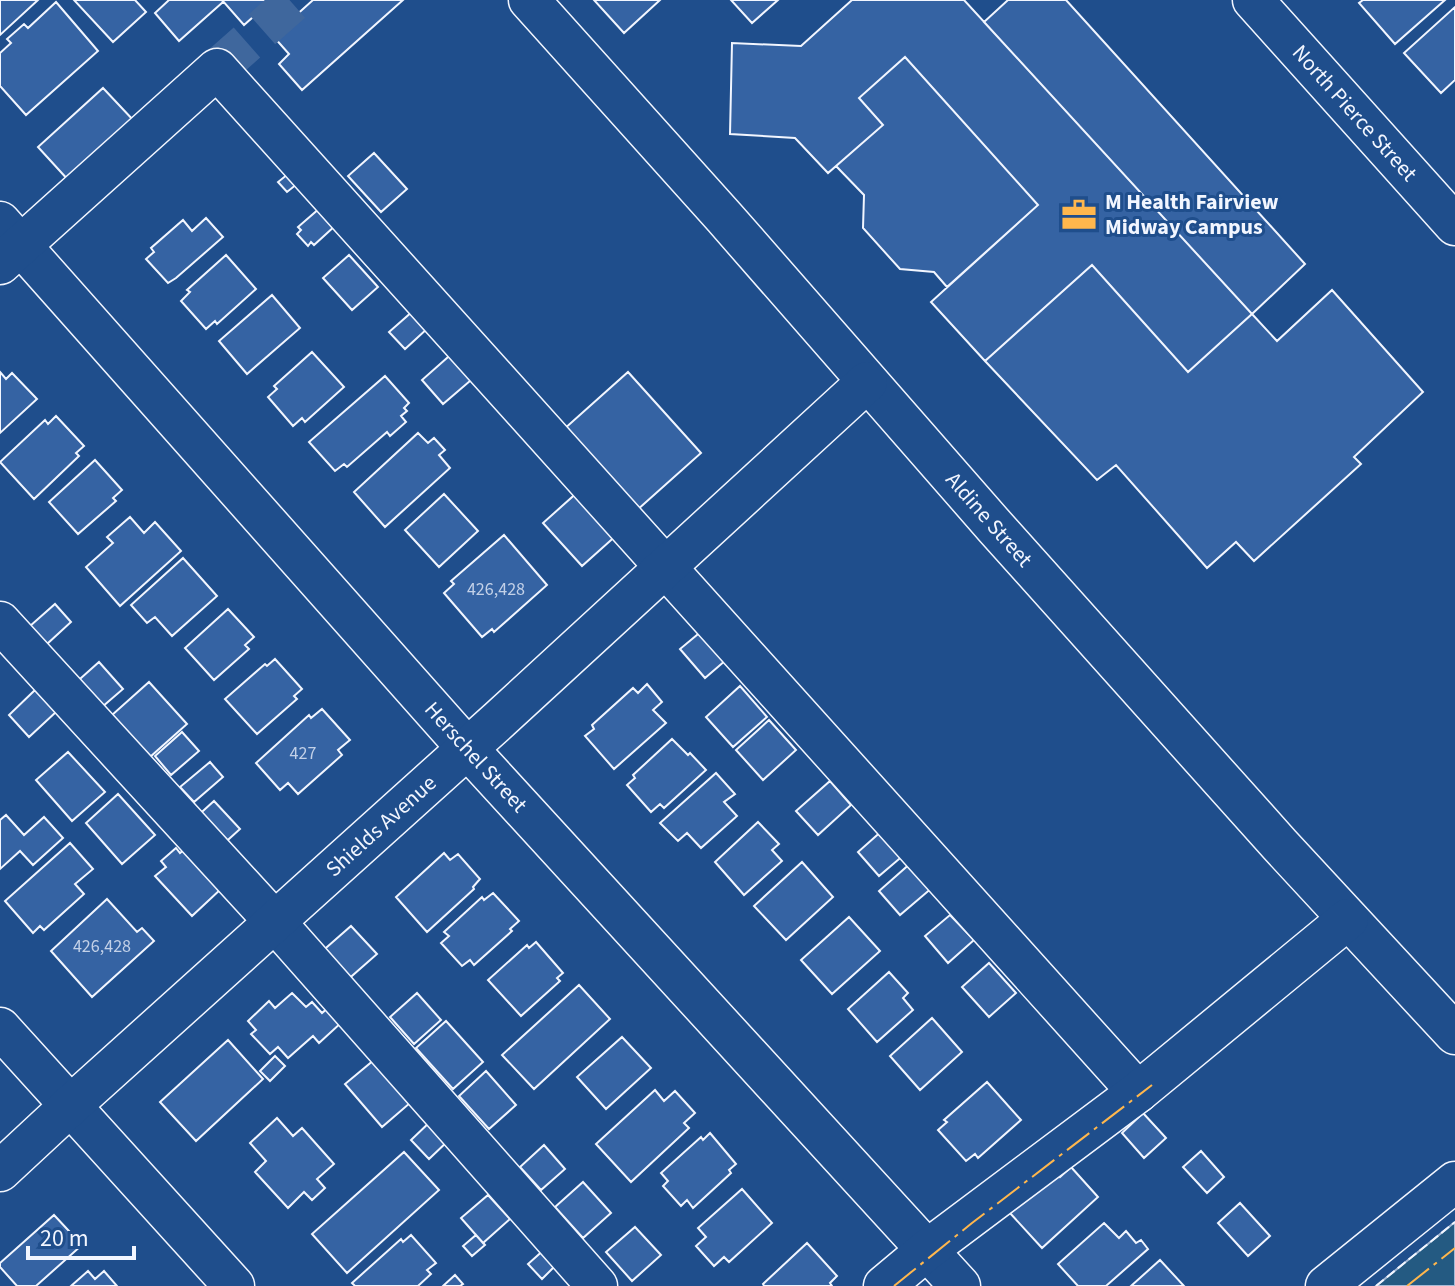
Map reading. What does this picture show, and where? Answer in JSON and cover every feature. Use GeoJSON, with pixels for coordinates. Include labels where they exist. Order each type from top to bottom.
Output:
{"type":"FeatureCollection","features":[{"type":"Feature","properties":{"kind":"street","name":"Aldine Street"},"geometry":{"type":"LineString","coordinates":[[529,0],[724,217],[1006,540],[1455,1034]]}},
{"type":"Feature","properties":{"kind":"street","name":"North Pierce Street"},"geometry":{"type":"LineString","coordinates":[[1265,5],[1455,225]]}},
{"type":"Feature","properties":{"kind":"street"},"geometry":{"type":"LineString","coordinates":[[7,244],[217,69],[1138,1092]]}},
{"type":"Feature","properties":{"kind":"street","name":"Herschel Street"},"geometry":{"type":"LineString","coordinates":[[7,244],[960,1286]]}},
{"type":"Feature","properties":{"kind":"street","name":"Shields Avenue"},"geometry":{"type":"LineString","coordinates":[[0,1171],[867,382]]}},
{"type":"Feature","properties":{"kind":"street"},"geometry":{"type":"LineString","coordinates":[[0,622],[275,922],[597,1286]]}},
{"type":"Feature","properties":{"kind":"street"},"geometry":{"type":"LineString","coordinates":[[884,1286],[927,1250],[1138,1092],[1348,919]]}},
{"type":"Feature","properties":{"kind":"street"},"geometry":{"type":"LineString","coordinates":[[0,1028],[234,1286]]}},
{"type":"Feature","properties":{"kind":"street"},"geometry":{"type":"LineString","coordinates":[[1326,1286],[1455,1182]]}},
{"type":"Feature","properties":{"kind":"shaded area"},"geometry":{"type":"Polygon","coordinates":[[[1455,1222],[1455,1286],[1376,1286],[1455,1222]]]}},
{"type":"Feature","properties":{"kind":"building"},"geometry":{"type":"Polygon","coordinates":[[[0,0],[38,0],[0,35],[0,0]]]}},
{"type":"Feature","properties":{"kind":"building"},"geometry":{"type":"Polygon","coordinates":[[[74,0],[135,0],[146,12],[113,42],[74,0]]]}},
{"type":"Feature","properties":{"kind":"building"},"geometry":{"type":"Polygon","coordinates":[[[169,0],[223,2],[179,41],[155,13],[169,0]]]}},
{"type":"Feature","properties":{"kind":"building"},"geometry":{"type":"Polygon","coordinates":[[[222,0],[272,0],[244,25],[222,0]]]}},
{"type":"Feature","properties":{"kind":"building"},"geometry":{"type":"Polygon","coordinates":[[[313,0],[403,0],[302,90],[279,64],[289,54],[273,36],[313,0]]]}},
{"type":"Feature","properties":{"kind":"building"},"geometry":{"type":"Polygon","coordinates":[[[594,0],[660,0],[624,33],[594,0]]]}},
{"type":"Feature","properties":{"kind":"building"},"geometry":{"type":"Polygon","coordinates":[[[731,0],[778,0],[752,23],[731,0]]]}},
{"type":"Feature","properties":{"kind":"building"},"geometry":{"type":"Polygon","coordinates":[[[852,0],[964,0],[1252,314],[1188,372],[1092,265],[985,361],[931,302],[1038,205],[905,57],[859,98],[883,125],[828,173],[795,138],[730,134],[732,43],[801,46],[852,0]]]}},
{"type":"Feature","properties":{"kind":"building"},"geometry":{"type":"Polygon","coordinates":[[[1008,0],[1066,0],[1305,264],[1252,314],[984,22],[1008,0]]]}},
{"type":"Feature","properties":{"kind":"building"},"geometry":{"type":"Polygon","coordinates":[[[1363,0],[1445,0],[1395,44],[1359,3],[1363,0]]]}},
{"type":"Feature","properties":{"kind":"building"},"geometry":{"type":"Polygon","coordinates":[[[56,2],[98,51],[26,115],[0,86],[0,53],[11,43],[7,39],[24,24],[28,28],[56,2]]]}},
{"type":"Feature","properties":{"kind":"building"},"geometry":{"type":"Polygon","coordinates":[[[1455,7],[1455,80],[1441,93],[1404,53],[1455,7]]]}},
{"type":"Feature","properties":{"kind":"building"},"geometry":{"type":"Polygon","coordinates":[[[905,57],[1038,205],[947,287],[934,272],[900,269],[863,228],[864,195],[836,166],[883,125],[859,98],[905,57]]]}},
{"type":"Feature","properties":{"kind":"building"},"geometry":{"type":"Polygon","coordinates":[[[103,88],[135,122],[70,182],[38,147],[103,88]]]}},
{"type":"Feature","properties":{"kind":"building"},"geometry":{"type":"Polygon","coordinates":[[[374,153],[407,189],[381,212],[348,176],[374,153]]]}},
{"type":"Feature","properties":{"kind":"building"},"geometry":{"type":"Polygon","coordinates":[[[288,174],[297,184],[287,192],[278,182],[288,174]]]}},
{"type":"Feature","properties":{"kind":"building"},"geometry":{"type":"Polygon","coordinates":[[[320,208],[336,225],[314,245],[311,242],[308,246],[297,234],[301,230],[298,227],[320,208]]]}},
{"type":"Feature","properties":{"kind":"building"},"geometry":{"type":"Polygon","coordinates":[[[206,218],[223,237],[168,283],[146,259],[154,252],[151,248],[183,220],[192,231],[206,218]]]}},
{"type":"Feature","properties":{"kind":"building"},"geometry":{"type":"Polygon","coordinates":[[[226,255],[256,289],[217,324],[215,321],[206,329],[181,301],[190,292],[187,290],[226,255]]]}},
{"type":"Feature","properties":{"kind":"building"},"geometry":{"type":"Polygon","coordinates":[[[349,255],[378,287],[352,310],[323,278],[349,255]]]}},
{"type":"Feature","properties":{"kind":"building"},"geometry":{"type":"Polygon","coordinates":[[[1092,265],[1188,372],[1252,314],[1277,341],[1332,290],[1423,392],[1354,457],[1361,464],[1254,561],[1236,542],[1207,568],[1116,465],[1097,480],[985,361],[1092,265]]]}},
{"type":"Feature","properties":{"kind":"building"},"geometry":{"type":"Polygon","coordinates":[[[272,295],[300,328],[247,374],[219,341],[272,295]]]}},
{"type":"Feature","properties":{"kind":"building"},"geometry":{"type":"Polygon","coordinates":[[[413,311],[428,328],[405,349],[389,332],[413,311]]]}},
{"type":"Feature","properties":{"kind":"building"},"geometry":{"type":"Polygon","coordinates":[[[456,350],[477,375],[443,404],[422,380],[456,350]]]}},
{"type":"Feature","properties":{"kind":"building"},"geometry":{"type":"Polygon","coordinates":[[[312,352],[344,387],[305,422],[302,418],[293,426],[268,397],[277,389],[274,386],[312,352]]]}},
{"type":"Feature","properties":{"kind":"building"},"geometry":{"type":"Polygon","coordinates":[[[0,372],[6,379],[12,373],[37,399],[0,433],[0,372]]]}},
{"type":"Feature","properties":{"kind":"building"},"geometry":{"type":"Polygon","coordinates":[[[628,372],[701,453],[636,511],[563,430],[628,372]]]}},
{"type":"Feature","properties":{"kind":"building"},"geometry":{"type":"Polygon","coordinates":[[[385,376],[409,403],[404,408],[407,411],[401,416],[406,422],[390,436],[387,432],[347,467],[344,464],[335,471],[309,442],[385,376]]]}},
{"type":"Feature","properties":{"kind":"building"},"geometry":{"type":"Polygon","coordinates":[[[56,416],[84,446],[76,453],[79,456],[34,499],[0,462],[45,420],[48,424],[56,416]]]}},
{"type":"Feature","properties":{"kind":"building"},"geometry":{"type":"Polygon","coordinates":[[[418,433],[428,443],[434,438],[445,450],[439,455],[450,468],[385,527],[354,492],[418,433]]]}},
{"type":"Feature","properties":{"kind":"building"},"geometry":{"type":"Polygon","coordinates":[[[95,460],[122,490],[113,498],[116,501],[78,534],[49,502],[95,460]]]}},
{"type":"Feature","properties":{"kind":"building"},"geometry":{"type":"Polygon","coordinates":[[[580,490],[619,533],[582,566],[543,523],[580,490]]]}},
{"type":"Feature","properties":{"kind":"building"},"geometry":{"type":"Polygon","coordinates":[[[444,494],[478,531],[439,567],[405,530],[444,494]]]}},
{"type":"Feature","properties":{"kind":"building"},"geometry":{"type":"Polygon","coordinates":[[[130,517],[144,533],[155,522],[181,551],[120,606],[86,567],[113,543],[107,537],[130,517]]]}},
{"type":"Feature","properties":{"kind":"building"},"geometry":{"type":"Polygon","coordinates":[[[504,535],[547,585],[494,632],[492,629],[482,637],[444,593],[454,584],[451,581],[504,535]]]}},
{"type":"Feature","properties":{"kind":"building"},"geometry":{"type":"Polygon","coordinates":[[[183,558],[217,596],[172,636],[155,617],[147,623],[131,605],[183,558]]]}},
{"type":"Feature","properties":{"kind":"building"},"geometry":{"type":"Polygon","coordinates":[[[55,604],[71,622],[47,644],[30,626],[55,604]]]}},
{"type":"Feature","properties":{"kind":"building"},"geometry":{"type":"Polygon","coordinates":[[[228,609],[254,637],[245,645],[249,649],[214,680],[185,648],[228,609]]]}},
{"type":"Feature","properties":{"kind":"building"},"geometry":{"type":"Polygon","coordinates":[[[709,625],[733,654],[705,678],[680,649],[709,625]]]}},
{"type":"Feature","properties":{"kind":"building"},"geometry":{"type":"Polygon","coordinates":[[[275,659],[302,689],[294,696],[297,699],[257,734],[225,699],[275,659]]]}},
{"type":"Feature","properties":{"kind":"building"},"geometry":{"type":"Polygon","coordinates":[[[99,662],[123,689],[95,713],[72,686],[99,662]]]}},
{"type":"Feature","properties":{"kind":"building"},"geometry":{"type":"Polygon","coordinates":[[[149,682],[187,724],[150,757],[112,715],[149,682]]]}},
{"type":"Feature","properties":{"kind":"building"},"geometry":{"type":"Polygon","coordinates":[[[647,684],[662,702],[653,710],[666,723],[614,769],[585,736],[594,729],[592,725],[633,688],[638,693],[647,684]]]}},
{"type":"Feature","properties":{"kind":"building"},"geometry":{"type":"Polygon","coordinates":[[[740,686],[767,717],[733,747],[706,717],[740,686]]]}},
{"type":"Feature","properties":{"kind":"building"},"geometry":{"type":"Polygon","coordinates":[[[35,690],[56,712],[29,737],[9,715],[35,690]]]}},
{"type":"Feature","properties":{"kind":"building"},"geometry":{"type":"Polygon","coordinates":[[[322,709],[350,740],[338,750],[342,755],[298,794],[288,783],[280,790],[256,763],[309,715],[311,718],[322,709]]]}},
{"type":"Feature","properties":{"kind":"building"},"geometry":{"type":"Polygon","coordinates":[[[769,720],[796,750],[763,780],[736,750],[769,720]]]}},
{"type":"Feature","properties":{"kind":"building"},"geometry":{"type":"Polygon","coordinates":[[[182,732],[199,751],[171,775],[155,756],[182,732]]]}},
{"type":"Feature","properties":{"kind":"building"},"geometry":{"type":"Polygon","coordinates":[[[672,739],[706,770],[664,808],[660,804],[651,812],[627,785],[635,778],[633,775],[672,739]]]}},
{"type":"Feature","properties":{"kind":"building"},"geometry":{"type":"Polygon","coordinates":[[[68,752],[105,792],[72,821],[36,780],[68,752]]]}},
{"type":"Feature","properties":{"kind":"building"},"geometry":{"type":"Polygon","coordinates":[[[210,762],[223,777],[194,802],[180,787],[210,762]]]}},
{"type":"Feature","properties":{"kind":"building"},"geometry":{"type":"Polygon","coordinates":[[[716,773],[735,794],[724,802],[737,816],[701,848],[687,833],[678,841],[660,823],[716,773]]]}},
{"type":"Feature","properties":{"kind":"building"},"geometry":{"type":"Polygon","coordinates":[[[830,781],[851,805],[818,835],[796,811],[830,781]]]}},
{"type":"Feature","properties":{"kind":"building"},"geometry":{"type":"Polygon","coordinates":[[[118,794],[155,835],[122,864],[86,823],[118,794]]]}},
{"type":"Feature","properties":{"kind":"building"},"geometry":{"type":"Polygon","coordinates":[[[214,801],[240,829],[219,848],[193,820],[214,801]]]}},
{"type":"Feature","properties":{"kind":"building"},"geometry":{"type":"Polygon","coordinates":[[[6,815],[24,835],[44,817],[63,838],[33,865],[20,851],[0,869],[0,820],[6,815]]]}},
{"type":"Feature","properties":{"kind":"building"},"geometry":{"type":"Polygon","coordinates":[[[758,822],[779,844],[772,850],[782,861],[744,895],[715,862],[758,822]]]}},
{"type":"Feature","properties":{"kind":"building"},"geometry":{"type":"Polygon","coordinates":[[[884,829],[905,854],[879,876],[858,852],[884,829]]]}},
{"type":"Feature","properties":{"kind":"building"},"geometry":{"type":"Polygon","coordinates":[[[70,843],[93,869],[75,884],[84,894],[44,930],[40,926],[33,933],[5,901],[70,843]]]}},
{"type":"Feature","properties":{"kind":"building"},"geometry":{"type":"Polygon","coordinates":[[[176,848],[180,853],[185,849],[222,888],[192,916],[155,876],[166,867],[161,861],[176,848]]]}},
{"type":"Feature","properties":{"kind":"building"},"geometry":{"type":"Polygon","coordinates":[[[444,853],[450,860],[458,854],[480,879],[474,889],[427,932],[396,897],[444,853]]]}},
{"type":"Feature","properties":{"kind":"building"},"geometry":{"type":"Polygon","coordinates":[[[802,862],[833,897],[786,940],[754,906],[802,862]]]}},
{"type":"Feature","properties":{"kind":"building"},"geometry":{"type":"Polygon","coordinates":[[[912,862],[933,887],[900,915],[879,891],[912,862]]]}},
{"type":"Feature","properties":{"kind":"building"},"geometry":{"type":"Polygon","coordinates":[[[493,893],[519,921],[474,965],[470,960],[462,966],[441,943],[449,936],[444,932],[482,897],[484,900],[493,893]]]}},
{"type":"Feature","properties":{"kind":"building"},"geometry":{"type":"Polygon","coordinates":[[[107,899],[137,932],[142,928],[154,941],[92,997],[51,951],[107,899]]]}},
{"type":"Feature","properties":{"kind":"building"},"geometry":{"type":"Polygon","coordinates":[[[950,915],[974,940],[948,963],[925,936],[950,915]]]}},
{"type":"Feature","properties":{"kind":"building"},"geometry":{"type":"Polygon","coordinates":[[[849,917],[880,951],[832,994],[801,960],[849,917]]]}},
{"type":"Feature","properties":{"kind":"building"},"geometry":{"type":"Polygon","coordinates":[[[351,926],[377,954],[345,982],[319,954],[351,926]]]}},
{"type":"Feature","properties":{"kind":"building"},"geometry":{"type":"Polygon","coordinates":[[[536,942],[563,973],[557,978],[560,981],[521,1016],[488,980],[527,945],[529,948],[536,942]]]}},
{"type":"Feature","properties":{"kind":"building"},"geometry":{"type":"Polygon","coordinates":[[[989,963],[1016,993],[989,1017],[962,987],[989,963]]]}},
{"type":"Feature","properties":{"kind":"building"},"geometry":{"type":"Polygon","coordinates":[[[889,972],[908,993],[903,998],[913,1010],[877,1042],[848,1009],[889,972]]]}},
{"type":"Feature","properties":{"kind":"building"},"geometry":{"type":"Polygon","coordinates":[[[579,985],[610,1019],[534,1089],[502,1055],[579,985]]]}},
{"type":"Feature","properties":{"kind":"building"},"geometry":{"type":"Polygon","coordinates":[[[292,993],[306,1007],[312,1002],[322,1013],[329,1007],[342,1022],[319,1043],[313,1036],[288,1058],[278,1047],[270,1054],[251,1034],[256,1030],[248,1021],[269,1001],[275,1008],[292,993]]]}},
{"type":"Feature","properties":{"kind":"building"},"geometry":{"type":"Polygon","coordinates":[[[417,993],[441,1020],[414,1044],[390,1017],[417,993]]]}},
{"type":"Feature","properties":{"kind":"building"},"geometry":{"type":"Polygon","coordinates":[[[932,1018],[962,1052],[920,1090],[890,1056],[932,1018]]]}},
{"type":"Feature","properties":{"kind":"building"},"geometry":{"type":"Polygon","coordinates":[[[446,1021],[483,1062],[453,1089],[416,1048],[446,1021]]]}},
{"type":"Feature","properties":{"kind":"building"},"geometry":{"type":"Polygon","coordinates":[[[622,1037],[651,1068],[606,1109],[577,1077],[622,1037]]]}},
{"type":"Feature","properties":{"kind":"building"},"geometry":{"type":"Polygon","coordinates":[[[228,1040],[263,1079],[196,1141],[160,1102],[228,1040]]]}},
{"type":"Feature","properties":{"kind":"building"},"geometry":{"type":"Polygon","coordinates":[[[275,1056],[285,1066],[270,1081],[260,1071],[275,1056]]]}},
{"type":"Feature","properties":{"kind":"building"},"geometry":{"type":"Polygon","coordinates":[[[374,1060],[410,1103],[382,1127],[345,1084],[374,1060]]]}},
{"type":"Feature","properties":{"kind":"building"},"geometry":{"type":"Polygon","coordinates":[[[486,1071],[516,1105],[489,1129],[459,1096],[486,1071]]]}},
{"type":"Feature","properties":{"kind":"building"},"geometry":{"type":"Polygon","coordinates":[[[987,1082],[1021,1120],[978,1158],[975,1154],[966,1161],[938,1130],[947,1122],[944,1120],[987,1082]]]}},
{"type":"Feature","properties":{"kind":"building"},"geometry":{"type":"Polygon","coordinates":[[[655,1090],[664,1101],[675,1091],[695,1113],[684,1123],[689,1128],[631,1182],[596,1144],[655,1090]]]}},
{"type":"Feature","properties":{"kind":"building"},"geometry":{"type":"Polygon","coordinates":[[[1143,1113],[1166,1138],[1144,1158],[1122,1133],[1143,1113]]]}},
{"type":"Feature","properties":{"kind":"building"},"geometry":{"type":"Polygon","coordinates":[[[277,1118],[293,1136],[302,1128],[334,1164],[317,1179],[325,1188],[312,1200],[304,1192],[288,1208],[255,1172],[266,1161],[250,1143],[277,1118]]]}},
{"type":"Feature","properties":{"kind":"building"},"geometry":{"type":"Polygon","coordinates":[[[432,1120],[450,1139],[429,1159],[411,1140],[432,1120]]]}},
{"type":"Feature","properties":{"kind":"building"},"geometry":{"type":"Polygon","coordinates":[[[710,1133],[736,1164],[729,1170],[731,1173],[693,1208],[687,1200],[681,1206],[663,1186],[668,1181],[661,1173],[701,1137],[703,1140],[710,1133]]]}},
{"type":"Feature","properties":{"kind":"building"},"geometry":{"type":"Polygon","coordinates":[[[544,1145],[565,1169],[541,1190],[520,1167],[544,1145]]]}},
{"type":"Feature","properties":{"kind":"building"},"geometry":{"type":"Polygon","coordinates":[[[1201,1151],[1224,1177],[1207,1193],[1183,1167],[1201,1151]]]}},
{"type":"Feature","properties":{"kind":"building"},"geometry":{"type":"Polygon","coordinates":[[[404,1152],[439,1190],[347,1273],[312,1234],[404,1152]]]}},
{"type":"Feature","properties":{"kind":"building"},"geometry":{"type":"Polygon","coordinates":[[[1071,1167],[1098,1197],[1042,1248],[1009,1212],[1054,1170],[1060,1177],[1071,1167]]]}},
{"type":"Feature","properties":{"kind":"building"},"geometry":{"type":"Polygon","coordinates":[[[583,1182],[611,1213],[583,1238],[555,1207],[583,1182]]]}},
{"type":"Feature","properties":{"kind":"building"},"geometry":{"type":"Polygon","coordinates":[[[742,1189],[772,1223],[729,1262],[724,1257],[714,1266],[696,1246],[706,1237],[698,1228],[742,1189]]]}},
{"type":"Feature","properties":{"kind":"building"},"geometry":{"type":"Polygon","coordinates":[[[488,1195],[510,1219],[483,1243],[461,1218],[488,1195]]]}},
{"type":"Feature","properties":{"kind":"building"},"geometry":{"type":"Polygon","coordinates":[[[1240,1203],[1270,1236],[1248,1256],[1218,1223],[1240,1203]]]}},
{"type":"Feature","properties":{"kind":"building"},"geometry":{"type":"Polygon","coordinates":[[[54,1215],[82,1245],[36,1286],[17,1286],[0,1263],[54,1215]]]}},
{"type":"Feature","properties":{"kind":"building"},"geometry":{"type":"Polygon","coordinates":[[[1104,1223],[1119,1238],[1126,1231],[1136,1243],[1141,1240],[1148,1249],[1106,1286],[1078,1286],[1058,1264],[1104,1223]]]}},
{"type":"Feature","properties":{"kind":"building"},"geometry":{"type":"Polygon","coordinates":[[[635,1227],[661,1255],[632,1281],[606,1252],[635,1227]]]}},
{"type":"Feature","properties":{"kind":"building"},"geometry":{"type":"Polygon","coordinates":[[[411,1235],[436,1263],[427,1270],[431,1274],[418,1286],[355,1286],[352,1283],[401,1239],[403,1242],[411,1235]]]}},
{"type":"Feature","properties":{"kind":"building"},"geometry":{"type":"Polygon","coordinates":[[[476,1235],[485,1245],[472,1256],[463,1246],[476,1235]]]}},
{"type":"Feature","properties":{"kind":"building"},"geometry":{"type":"Polygon","coordinates":[[[807,1243],[837,1276],[830,1283],[832,1286],[764,1286],[763,1284],[807,1243]]]}},
{"type":"Feature","properties":{"kind":"building"},"geometry":{"type":"Polygon","coordinates":[[[546,1248],[558,1263],[542,1279],[528,1264],[546,1248]]]}},
{"type":"Feature","properties":{"kind":"building"},"geometry":{"type":"Polygon","coordinates":[[[1160,1260],[1184,1286],[1131,1286],[1160,1260]]]}},
{"type":"Feature","properties":{"kind":"building"},"geometry":{"type":"Polygon","coordinates":[[[88,1271],[95,1279],[104,1271],[117,1286],[71,1286],[88,1271]]]}},
{"type":"Feature","properties":{"kind":"building"},"geometry":{"type":"Polygon","coordinates":[[[455,1275],[463,1284],[443,1286],[455,1275]]]}},
{"type":"Feature","properties":{"kind":"tunnel"},"geometry":{"type":"LineString","coordinates":[[217,69],[295,0]]}},
{"type":"Feature","properties":{"kind":"fence"},"geometry":{"type":"LineString","coordinates":[[1376,1286],[1455,1222]]}},
{"type":"Feature","properties":{"kind":"power"},"geometry":{"type":"LineString","coordinates":[[894,1286],[1152,1085]]}},
{"type":"Feature","properties":{"kind":"power"},"geometry":{"type":"LineString","coordinates":[[1407,1286],[1455,1248]]}},
{"type":"Feature","properties":{"kind":"place","name":"M Health Fairview Midway Campus"},"geometry":{"type":"Point","coordinates":[1079,215]}}]}
